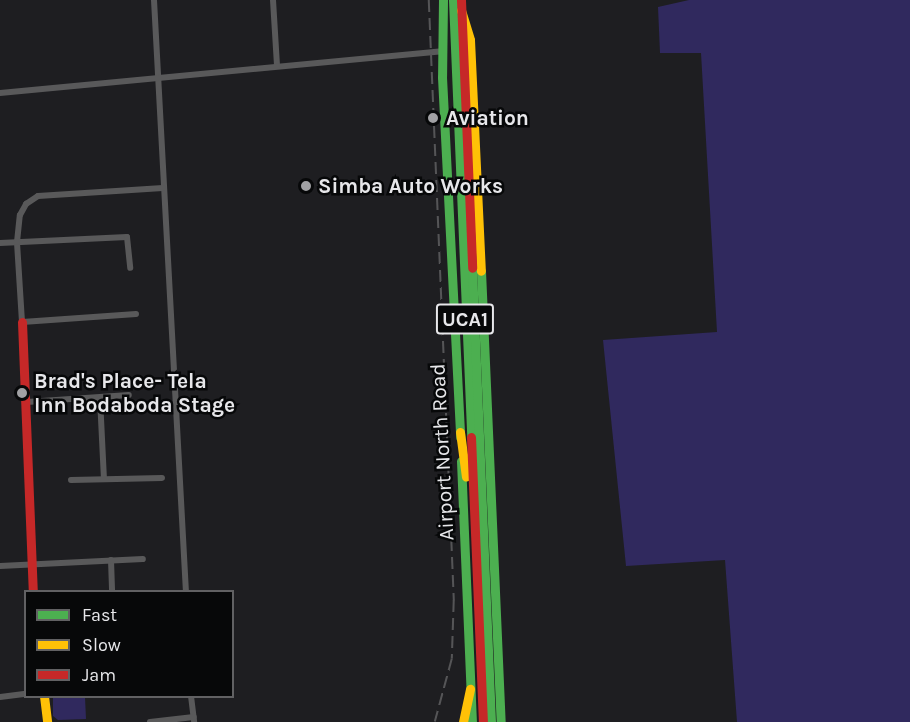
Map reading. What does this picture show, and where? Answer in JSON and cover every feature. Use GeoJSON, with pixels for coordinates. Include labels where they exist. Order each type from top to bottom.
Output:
{"type":"FeatureCollection","features":[{"type":"Feature","properties":{"kind":"main road","name":"Airport North Road"},"geometry":{"type":"LineString","coordinates":[[442,0],[442,51],[472,722]]}},
{"type":"Feature","properties":{"kind":"main road","name":"Airport North Road"},"geometry":{"type":"LineString","coordinates":[[453,0],[474,517],[491,722]]}},
{"type":"Feature","properties":{"kind":"main road","name":"Airport North Road"},"geometry":{"type":"LineString","coordinates":[[461,6],[484,637],[483,722]]}},
{"type":"Feature","properties":{"kind":"main road","name":"Airport North Road"},"geometry":{"type":"LineString","coordinates":[[461,6],[468,29],[471,57],[501,722]]}},
{"type":"Feature","properties":{"kind":"main road"},"geometry":{"type":"LineString","coordinates":[[21,322],[27,402],[30,564],[33,590]]}},
{"type":"Feature","properties":{"kind":"main road"},"geometry":{"type":"LineString","coordinates":[[460,432],[474,517]]}},
{"type":"Feature","properties":{"kind":"main road"},"geometry":{"type":"LineString","coordinates":[[463,722],[470,689]]}},
{"type":"Feature","properties":{"kind":"main road"},"geometry":{"type":"LineString","coordinates":[[44,698],[47,722]]}},
{"type":"Feature","properties":{"kind":"street"},"geometry":{"type":"LineString","coordinates":[[154,0],[186,590]]}},
{"type":"Feature","properties":{"kind":"street"},"geometry":{"type":"LineString","coordinates":[[273,0],[277,65]]}},
{"type":"Feature","properties":{"kind":"street"},"geometry":{"type":"LineString","coordinates":[[0,93],[157,76],[442,51]]}},
{"type":"Feature","properties":{"kind":"street"},"geometry":{"type":"LineString","coordinates":[[136,314],[21,322],[17,242],[22,209],[39,196],[163,188]]}},
{"type":"Feature","properties":{"kind":"street"},"geometry":{"type":"LineString","coordinates":[[0,243],[127,237],[130,268]]}},
{"type":"Feature","properties":{"kind":"street"},"geometry":{"type":"LineString","coordinates":[[27,402],[129,395]]}},
{"type":"Feature","properties":{"kind":"street"},"geometry":{"type":"LineString","coordinates":[[100,398],[104,479]]}},
{"type":"Feature","properties":{"kind":"street"},"geometry":{"type":"LineString","coordinates":[[70,480],[162,478]]}},
{"type":"Feature","properties":{"kind":"street"},"geometry":{"type":"LineString","coordinates":[[0,566],[143,559]]}},
{"type":"Feature","properties":{"kind":"street"},"geometry":{"type":"LineString","coordinates":[[111,560],[112,590]]}},
{"type":"Feature","properties":{"kind":"street"},"geometry":{"type":"LineString","coordinates":[[0,697],[24,694]]}},
{"type":"Feature","properties":{"kind":"street"},"geometry":{"type":"LineString","coordinates":[[150,722],[194,719],[191,698]]}},
{"type":"Feature","properties":{"kind":"shaded area"},"geometry":{"type":"Polygon","coordinates":[[[689,0],[910,0],[910,722],[737,722],[725,560],[626,566],[603,340],[717,332],[701,53],[660,53],[658,7],[689,0]]]}},
{"type":"Feature","properties":{"kind":"shaded area"},"geometry":{"type":"Polygon","coordinates":[[[53,698],[85,698],[86,719],[58,720],[53,716],[53,698]]]}},
{"type":"Feature","properties":{"kind":"railway"},"geometry":{"type":"LineString","coordinates":[[429,0],[454,600],[452,659],[435,722]]}},
{"type":"Feature","properties":{"kind":"traffic: fast"},"geometry":{"type":"LineString","coordinates":[[443,0],[442,77],[460,438]]}},
{"type":"Feature","properties":{"kind":"traffic: fast"},"geometry":{"type":"LineString","coordinates":[[453,0],[471,437]]}},
{"type":"Feature","properties":{"kind":"traffic: fast"},"geometry":{"type":"LineString","coordinates":[[472,268],[491,722]]}},
{"type":"Feature","properties":{"kind":"traffic: fast"},"geometry":{"type":"LineString","coordinates":[[481,271],[501,722]]}},
{"type":"Feature","properties":{"kind":"traffic: fast"},"geometry":{"type":"LineString","coordinates":[[461,461],[472,722]]}},
{"type":"Feature","properties":{"kind":"traffic: slow"},"geometry":{"type":"LineString","coordinates":[[461,10],[470,40],[481,271]]}},
{"type":"Feature","properties":{"kind":"traffic: slow"},"geometry":{"type":"LineString","coordinates":[[460,432],[466,477]]}},
{"type":"Feature","properties":{"kind":"traffic: slow"},"geometry":{"type":"LineString","coordinates":[[463,722],[470,689]]}},
{"type":"Feature","properties":{"kind":"traffic: slow"},"geometry":{"type":"LineString","coordinates":[[44,698],[47,722]]}},
{"type":"Feature","properties":{"kind":"traffic: jam"},"geometry":{"type":"LineString","coordinates":[[461,0],[472,268]]}},
{"type":"Feature","properties":{"kind":"traffic: jam"},"geometry":{"type":"LineString","coordinates":[[22,322],[33,590]]}},
{"type":"Feature","properties":{"kind":"traffic: jam"},"geometry":{"type":"LineString","coordinates":[[471,437],[483,722]]}},
{"type":"Feature","properties":{"kind":"place","name":"Aviation"},"geometry":{"type":"Point","coordinates":[433,118]}},
{"type":"Feature","properties":{"kind":"place","name":"Simba Auto Works"},"geometry":{"type":"Point","coordinates":[306,186]}},
{"type":"Feature","properties":{"kind":"place","name":"Brad's Place- Tela Inn Bodaboda Stage"},"geometry":{"type":"Point","coordinates":[22,393]}}]}
